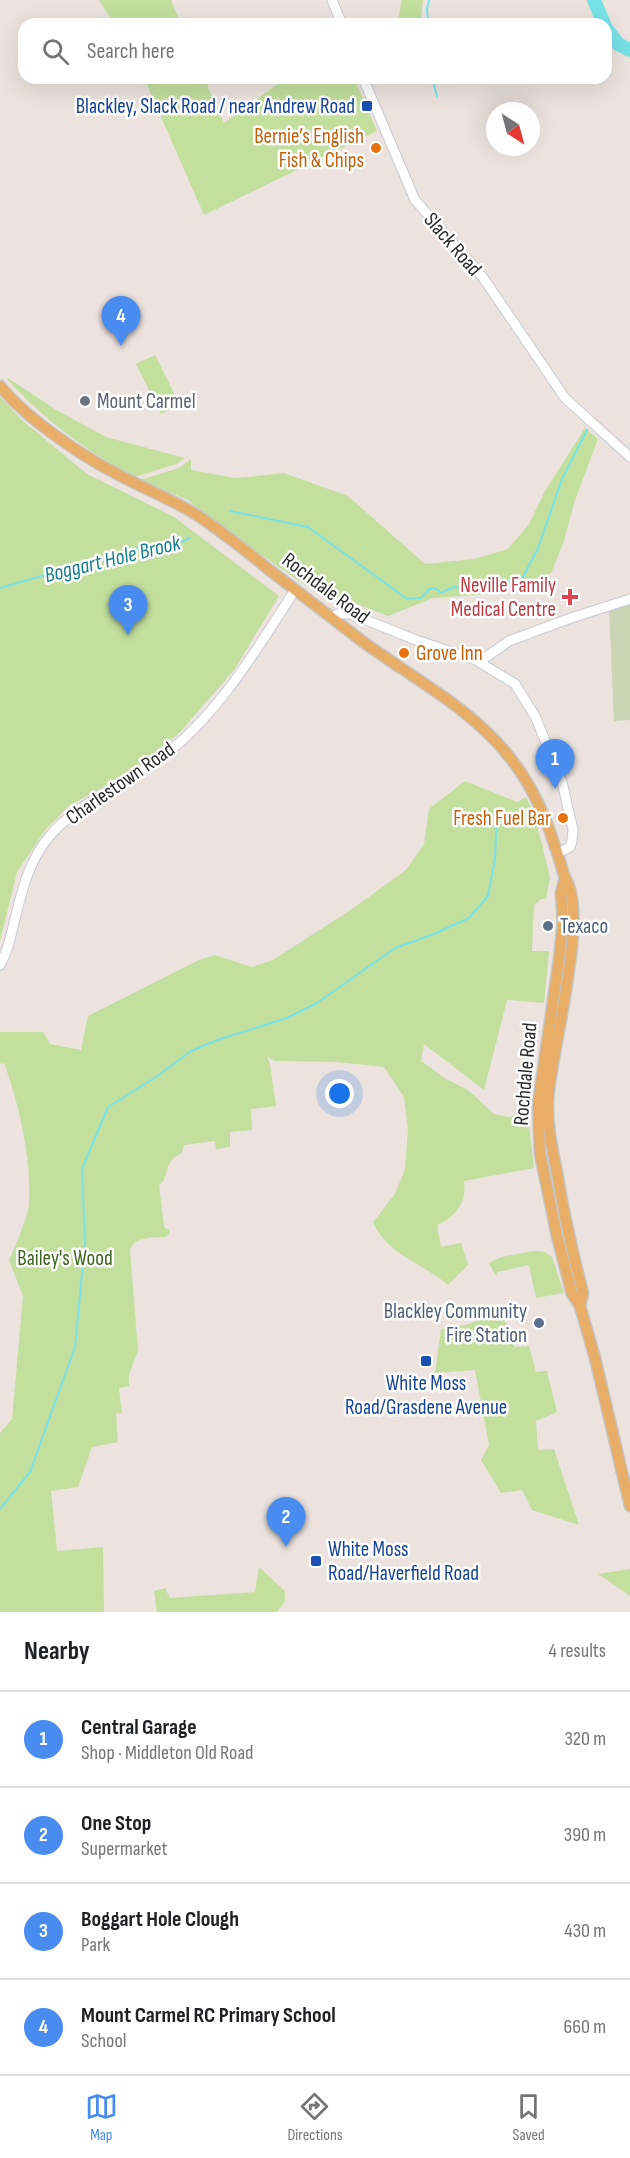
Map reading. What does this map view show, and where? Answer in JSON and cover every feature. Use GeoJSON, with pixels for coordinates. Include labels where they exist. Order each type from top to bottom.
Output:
{"type":"FeatureCollection","features":[{"type":"Feature","properties":{"kind":"main road","name":"Rochdale Road"},"geometry":{"type":"LineString","coordinates":[[0,386],[22,408],[76,449],[114,473],[192,513],[226,536],[333,619],[461,710],[496,740],[530,787],[549,826],[571,895],[573,934],[548,1097],[548,1125],[562,1205],[583,1293],[580,1306],[595,1358],[630,1506]]}},
{"type":"Feature","properties":{"kind":"street"},"geometry":{"type":"LineString","coordinates":[[332,0],[340,18]]}},
{"type":"Feature","properties":{"kind":"street","name":"Slack Road"},"geometry":{"type":"LineString","coordinates":[[366,84],[415,200],[482,276],[565,398],[630,457]]}},
{"type":"Feature","properties":{"kind":"street","name":"Charlestown Road"},"geometry":{"type":"LineString","coordinates":[[0,965],[8,947],[24,881],[46,840],[69,817],[163,757],[197,724],[239,676],[295,590]]}},
{"type":"Feature","properties":{"kind":"street"},"geometry":{"type":"LineString","coordinates":[[479,662],[509,641],[630,599]]}},
{"type":"Feature","properties":{"kind":"street"},"geometry":{"type":"LineString","coordinates":[[333,619],[337,614],[351,614],[479,662],[515,684],[535,716],[562,783],[570,813],[572,841],[570,847],[558,853]]}},
{"type":"Feature","properties":{"kind":"green space"},"geometry":{"type":"Polygon","coordinates":[[[99,0],[171,0],[178,18],[110,18],[99,0]]]}},
{"type":"Feature","properties":{"kind":"green space"},"geometry":{"type":"Polygon","coordinates":[[[402,0],[423,0],[421,18],[398,18],[402,0]]]}},
{"type":"Feature","properties":{"kind":"green space"},"geometry":{"type":"Polygon","coordinates":[[[147,84],[207,84],[224,123],[279,84],[357,84],[377,131],[204,215],[147,84]]]}},
{"type":"Feature","properties":{"kind":"green space"},"geometry":{"type":"Polygon","coordinates":[[[155,355],[180,405],[161,414],[136,364],[155,355]]]}},
{"type":"Feature","properties":{"kind":"green space"},"geometry":{"type":"Polygon","coordinates":[[[8,378],[58,411],[106,437],[185,458],[176,464],[135,477],[67,434],[20,393],[8,378]]]}},
{"type":"Feature","properties":{"kind":"green space"},"geometry":{"type":"Polygon","coordinates":[[[0,397],[23,421],[87,474],[174,517],[279,596],[234,670],[180,732],[130,773],[70,805],[46,829],[17,872],[0,941],[0,397]]]}},
{"type":"Feature","properties":{"kind":"green space"},"geometry":{"type":"Polygon","coordinates":[[[585,428],[598,439],[551,573],[502,593],[433,598],[388,616],[349,601],[317,593],[232,535],[188,500],[140,480],[179,468],[191,459],[191,470],[236,478],[284,473],[348,496],[425,564],[474,559],[508,549],[529,524],[545,491],[585,428]]]}},
{"type":"Feature","properties":{"kind":"green space"},"geometry":{"type":"Polygon","coordinates":[[[630,601],[630,720],[614,721],[609,609],[630,601]]]}},
{"type":"Feature","properties":{"kind":"green space","name":"Bailey's Wood"},"geometry":{"type":"Polygon","coordinates":[[[465,781],[517,802],[526,797],[535,816],[550,877],[546,899],[541,899],[534,905],[532,951],[549,951],[544,1003],[507,1000],[484,1090],[424,1044],[421,1061],[446,1079],[468,1090],[494,1114],[510,1117],[527,1107],[534,1168],[464,1181],[464,1196],[459,1208],[450,1218],[437,1225],[441,1247],[461,1243],[468,1265],[448,1285],[396,1251],[379,1233],[373,1222],[395,1194],[405,1169],[408,1130],[404,1097],[384,1067],[337,1062],[274,1061],[267,1056],[276,1106],[251,1109],[252,1130],[230,1132],[230,1147],[216,1149],[215,1141],[184,1145],[182,1153],[171,1161],[163,1182],[159,1185],[164,1227],[169,1230],[169,1234],[166,1237],[140,1240],[132,1245],[130,1250],[138,1350],[129,1375],[129,1386],[119,1388],[122,1413],[116,1414],[118,1442],[92,1447],[78,1487],[51,1491],[57,1551],[103,1547],[104,1612],[0,1612],[0,1433],[12,1419],[23,1296],[9,1260],[26,1217],[29,1187],[26,1151],[15,1096],[4,1063],[0,1064],[0,1032],[43,1032],[50,1044],[81,1050],[88,1016],[199,960],[215,955],[252,967],[273,960],[352,909],[406,870],[424,844],[429,809],[465,781]]]}},
{"type":"Feature","properties":{"kind":"green space"},"geometry":{"type":"Polygon","coordinates":[[[534,1251],[545,1252],[552,1257],[564,1293],[536,1298],[529,1265],[497,1272],[496,1276],[489,1263],[501,1257],[534,1251]]]}},
{"type":"Feature","properties":{"kind":"green space"},"geometry":{"type":"Polygon","coordinates":[[[501,1311],[515,1347],[529,1346],[536,1372],[547,1371],[557,1412],[536,1421],[538,1450],[554,1449],[579,1525],[532,1510],[522,1490],[501,1493],[481,1460],[489,1445],[475,1370],[435,1373],[441,1329],[466,1325],[501,1311]]]}},
{"type":"Feature","properties":{"kind":"green space"},"geometry":{"type":"Polygon","coordinates":[[[259,1567],[285,1591],[285,1601],[277,1612],[157,1612],[154,1591],[165,1588],[170,1598],[255,1592],[259,1567]]]}},
{"type":"Feature","properties":{"kind":"green space"},"geometry":{"type":"Polygon","coordinates":[[[630,1569],[630,1596],[598,1574],[630,1569]]]}},
{"type":"Feature","properties":{"kind":"waterway","name":"Boggart Hole Brook"},"geometry":{"type":"LineString","coordinates":[[428,18],[429,0]]}},
{"type":"Feature","properties":{"kind":"waterway"},"geometry":{"type":"LineString","coordinates":[[594,0],[602,18]]}},
{"type":"Feature","properties":{"kind":"waterway"},"geometry":{"type":"LineString","coordinates":[[612,36],[618,44],[630,50]]}},
{"type":"Feature","properties":{"kind":"waterway","name":"Boggart Hole Brook"},"geometry":{"type":"LineString","coordinates":[[434,84],[437,96]]}},
{"type":"Feature","properties":{"kind":"waterway","name":"Boggart Hole Brook"},"geometry":{"type":"LineString","coordinates":[[230,511],[308,527],[407,599],[421,598],[429,589],[435,588],[441,593],[454,587],[483,591],[494,584],[523,577],[538,548],[562,479],[587,430]]}},
{"type":"Feature","properties":{"kind":"waterway","name":"Boggart Hole Brook"},"geometry":{"type":"LineString","coordinates":[[0,588],[152,544],[175,544],[190,538]]}},
{"type":"Feature","properties":{"kind":"waterway"},"geometry":{"type":"LineString","coordinates":[[0,1509],[30,1472],[75,1347],[85,1242],[82,1169],[108,1107],[156,1077],[191,1051],[220,1039],[287,1018],[317,1003],[395,948],[469,918],[488,896],[495,859],[497,808]]}},
{"type":"Feature","properties":{"kind":"place","name":"Blackley, Slack Road / near Andrew Road"},"geometry":{"type":"Point","coordinates":[367,106]}},
{"type":"Feature","properties":{"kind":"place","name":"Bernie’s English Fish & Chips"},"geometry":{"type":"Point","coordinates":[376,148]}},
{"type":"Feature","properties":{"kind":"place","name":"Mount Carmel RC Primary School"},"geometry":{"type":"Point","coordinates":[121,346]}},
{"type":"Feature","properties":{"kind":"place","name":"Mount Carmel"},"geometry":{"type":"Point","coordinates":[85,401]}},
{"type":"Feature","properties":{"kind":"place","name":"Neville Family Medical Centre"},"geometry":{"type":"Point","coordinates":[570,597]}},
{"type":"Feature","properties":{"kind":"place","name":"Boggart Hole Clough"},"geometry":{"type":"Point","coordinates":[128,635]}},
{"type":"Feature","properties":{"kind":"place","name":"Grove Inn"},"geometry":{"type":"Point","coordinates":[404,653]}},
{"type":"Feature","properties":{"kind":"place","name":"Central Garage"},"geometry":{"type":"Point","coordinates":[555,789]}},
{"type":"Feature","properties":{"kind":"place","name":"Fresh Fuel Bar"},"geometry":{"type":"Point","coordinates":[563,818]}},
{"type":"Feature","properties":{"kind":"place","name":"Texaco"},"geometry":{"type":"Point","coordinates":[548,926]}},
{"type":"Feature","properties":{"kind":"place","name":"Blackley Community Fire Station"},"geometry":{"type":"Point","coordinates":[539,1323]}},
{"type":"Feature","properties":{"kind":"place","name":"White Moss Road/Grasdene Avenue"},"geometry":{"type":"Point","coordinates":[426,1361]}},
{"type":"Feature","properties":{"kind":"place","name":"One Stop"},"geometry":{"type":"Point","coordinates":[286,1547]}},
{"type":"Feature","properties":{"kind":"place","name":"White Moss Road/Haverfield Road"},"geometry":{"type":"Point","coordinates":[316,1561]}}]}
